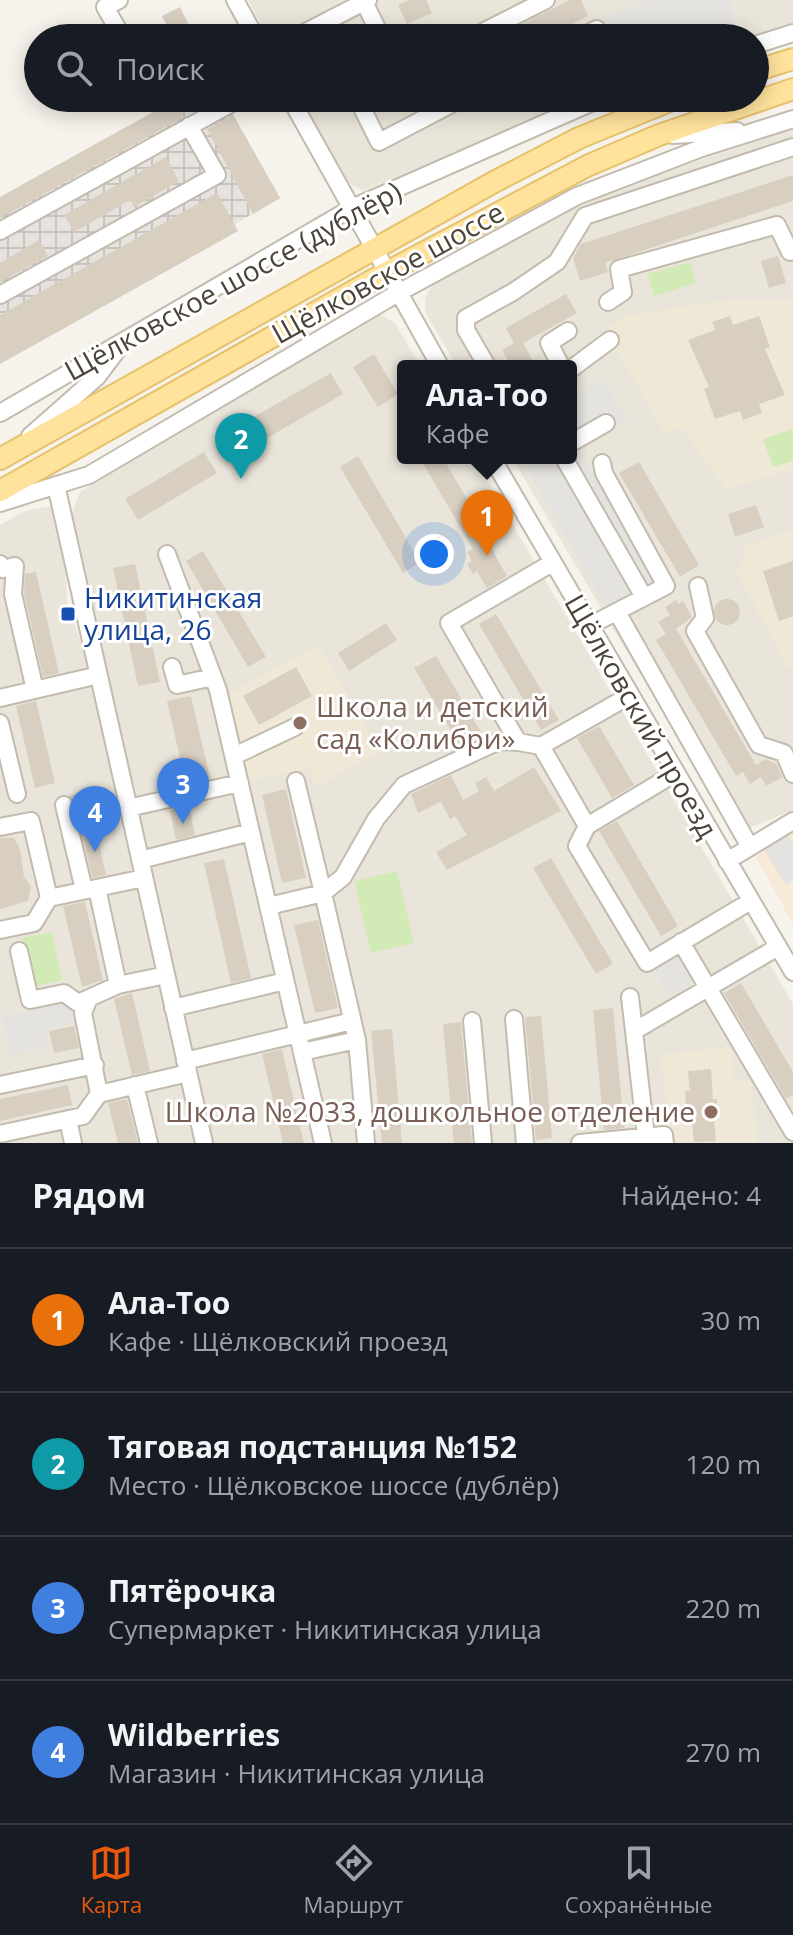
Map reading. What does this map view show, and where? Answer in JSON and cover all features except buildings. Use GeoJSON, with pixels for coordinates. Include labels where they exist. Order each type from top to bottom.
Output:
{"type":"FeatureCollection","features":[{"type":"Feature","properties":{"kind":"main road"},"geometry":{"type":"LineString","coordinates":[[769,67],[793,59]]}},
{"type":"Feature","properties":{"kind":"main road","name":"Щёлковское шоссе"},"geometry":{"type":"LineString","coordinates":[[769,97],[793,89]]}},
{"type":"Feature","properties":{"kind":"main road","name":"Щёлковское шоссе"},"geometry":{"type":"LineString","coordinates":[[7,455],[374,248],[579,138],[643,112]]}},
{"type":"Feature","properties":{"kind":"main road","name":"Щёлковское шоссе"},"geometry":{"type":"LineString","coordinates":[[0,491],[387,272],[587,166],[659,135],[726,112]]}},
{"type":"Feature","properties":{"kind":"street"},"geometry":{"type":"LineString","coordinates":[[115,24],[105,7],[119,0]]}},
{"type":"Feature","properties":{"kind":"street"},"geometry":{"type":"LineString","coordinates":[[235,0],[248,24]]}},
{"type":"Feature","properties":{"kind":"street"},"geometry":{"type":"LineString","coordinates":[[499,24],[546,0]]}},
{"type":"Feature","properties":{"kind":"street"},"geometry":{"type":"LineString","coordinates":[[334,24],[366,1],[376,24]]}},
{"type":"Feature","properties":{"kind":"street"},"geometry":{"type":"LineString","coordinates":[[769,41],[793,33]]}},
{"type":"Feature","properties":{"kind":"street"},"geometry":{"type":"LineString","coordinates":[[0,231],[215,112]]}},
{"type":"Feature","properties":{"kind":"street"},"geometry":{"type":"LineString","coordinates":[[298,112],[437,360]]}},
{"type":"Feature","properties":{"kind":"street"},"geometry":{"type":"LineString","coordinates":[[364,112],[379,142],[436,112]]}},
{"type":"Feature","properties":{"kind":"street","name":"Щёлковское шоссе (дублёр)"},"geometry":{"type":"LineString","coordinates":[[0,413],[352,208],[570,112]]}},
{"type":"Feature","properties":{"kind":"street"},"geometry":{"type":"LineString","coordinates":[[0,503],[89,475],[398,293],[577,196],[793,119]]}},
{"type":"Feature","properties":{"kind":"street"},"geometry":{"type":"LineString","coordinates":[[0,295],[217,175],[189,126]]}},
{"type":"Feature","properties":{"kind":"street"},"geometry":{"type":"LineString","coordinates":[[659,135],[759,130]]}},
{"type":"Feature","properties":{"kind":"street"},"geometry":{"type":"LineString","coordinates":[[484,360],[466,330],[466,318],[513,292],[557,262],[585,216],[793,147]]}},
{"type":"Feature","properties":{"kind":"street"},"geometry":{"type":"LineString","coordinates":[[608,302],[623,292],[619,269],[777,225],[790,252],[793,251]]}},
{"type":"Feature","properties":{"kind":"street"},"geometry":{"type":"LineString","coordinates":[[558,360],[549,343],[568,331]]}},
{"type":"Feature","properties":{"kind":"street"},"geometry":{"type":"LineString","coordinates":[[577,365],[610,340]]}},
{"type":"Feature","properties":{"kind":"street"},"geometry":{"type":"LineString","coordinates":[[7,455],[97,377],[124,342]]}},
{"type":"Feature","properties":{"kind":"street"},"geometry":{"type":"LineString","coordinates":[[577,440],[606,423]]}},
{"type":"Feature","properties":{"kind":"street"},"geometry":{"type":"LineString","coordinates":[[589,626],[666,586],[604,473],[602,463]]}},
{"type":"Feature","properties":{"kind":"street","name":"Щёлковский проезд"},"geometry":{"type":"LineString","coordinates":[[495,464],[674,774],[793,972]]}},
{"type":"Feature","properties":{"kind":"street"},"geometry":{"type":"LineString","coordinates":[[567,464],[644,597]]}},
{"type":"Feature","properties":{"kind":"street"},"geometry":{"type":"LineString","coordinates":[[56,485],[204,1143]]}},
{"type":"Feature","properties":{"kind":"street"},"geometry":{"type":"LineString","coordinates":[[167,554],[213,677],[234,756],[323,1143]]}},
{"type":"Feature","properties":{"kind":"street"},"geometry":{"type":"LineString","coordinates":[[518,742],[449,623],[552,563]]}},
{"type":"Feature","properties":{"kind":"street"},"geometry":{"type":"LineString","coordinates":[[0,564],[3,569],[15,566],[13,594],[35,690]]}},
{"type":"Feature","properties":{"kind":"street"},"geometry":{"type":"LineString","coordinates":[[698,586],[705,618],[695,631],[759,745],[784,753],[791,765]]}},
{"type":"Feature","properties":{"kind":"street"},"geometry":{"type":"LineString","coordinates":[[0,611],[13,594]]}},
{"type":"Feature","properties":{"kind":"street"},"geometry":{"type":"LineString","coordinates":[[617,612],[750,847]]}},
{"type":"Feature","properties":{"kind":"street"},"geometry":{"type":"LineString","coordinates":[[172,667],[177,685],[213,677]]}},
{"type":"Feature","properties":{"kind":"street"},"geometry":{"type":"LineString","coordinates":[[0,698],[99,675]]}},
{"type":"Feature","properties":{"kind":"street"},"geometry":{"type":"LineString","coordinates":[[269,906],[323,893],[343,877],[376,819],[404,785],[499,741],[541,746],[629,696]]}},
{"type":"Feature","properties":{"kind":"street"},"geometry":{"type":"LineString","coordinates":[[0,723],[17,794]]}},
{"type":"Feature","properties":{"kind":"street"},"geometry":{"type":"LineString","coordinates":[[234,756],[295,727]]}},
{"type":"Feature","properties":{"kind":"street"},"geometry":{"type":"LineString","coordinates":[[541,746],[587,826]]}},
{"type":"Feature","properties":{"kind":"street"},"geometry":{"type":"LineString","coordinates":[[674,774],[587,826],[577,846],[647,963],[751,901]]}},
{"type":"Feature","properties":{"kind":"street"},"geometry":{"type":"LineString","coordinates":[[296,781],[357,1040],[366,1143]]}},
{"type":"Feature","properties":{"kind":"street"},"geometry":{"type":"LineString","coordinates":[[128,808],[240,783]]}},
{"type":"Feature","properties":{"kind":"street"},"geometry":{"type":"LineString","coordinates":[[64,805],[118,985]]}},
{"type":"Feature","properties":{"kind":"street"},"geometry":{"type":"LineString","coordinates":[[0,827],[31,821],[49,898],[34,923],[0,930]]}},
{"type":"Feature","properties":{"kind":"street"},"geometry":{"type":"LineString","coordinates":[[727,861],[793,821]]}},
{"type":"Feature","properties":{"kind":"street"},"geometry":{"type":"LineString","coordinates":[[140,860],[251,832]]}},
{"type":"Feature","properties":{"kind":"street"},"geometry":{"type":"LineString","coordinates":[[49,898],[144,878]]}},
{"type":"Feature","properties":{"kind":"street"},"geometry":{"type":"LineString","coordinates":[[681,942],[793,1132]]}},
{"type":"Feature","properties":{"kind":"street"},"geometry":{"type":"LineString","coordinates":[[634,1031],[778,947]]}},
{"type":"Feature","properties":{"kind":"street"},"geometry":{"type":"LineString","coordinates":[[19,951],[30,1000],[64,993],[78,1003],[95,1065],[99,1094]]}},
{"type":"Feature","properties":{"kind":"street"},"geometry":{"type":"LineString","coordinates":[[81,1010],[118,985],[166,975]]}},
{"type":"Feature","properties":{"kind":"street"},"geometry":{"type":"LineString","coordinates":[[173,1008],[285,981]]}},
{"type":"Feature","properties":{"kind":"street"},"geometry":{"type":"LineString","coordinates":[[630,997],[646,1137]]}},
{"type":"Feature","properties":{"kind":"street"},"geometry":{"type":"LineString","coordinates":[[514,1019],[525,1143]]}},
{"type":"Feature","properties":{"kind":"street"},"geometry":{"type":"LineString","coordinates":[[0,1134],[83,1116],[99,1094],[298,1034],[352,1021]]}},
{"type":"Feature","properties":{"kind":"street"},"geometry":{"type":"LineString","coordinates":[[472,1021],[483,1143]]}},
{"type":"Feature","properties":{"kind":"street"},"geometry":{"type":"LineString","coordinates":[[302,1052],[357,1040]]}},
{"type":"Feature","properties":{"kind":"street"},"geometry":{"type":"LineString","coordinates":[[0,1085],[95,1065]]}},
{"type":"Feature","properties":{"kind":"street"},"geometry":{"type":"LineString","coordinates":[[135,1085],[149,1143]]}},
{"type":"Feature","properties":{"kind":"street"},"geometry":{"type":"LineString","coordinates":[[68,1119],[73,1143]]}},
{"type":"Feature","properties":{"kind":"street"},"geometry":{"type":"LineString","coordinates":[[580,1143],[664,1135],[665,1143]]}},
{"type":"Feature","properties":{"kind":"shaded area"},"geometry":{"type":"Polygon","coordinates":[[[248,0],[793,0],[793,23],[769,30],[769,24],[261,24],[248,0]]]}},
{"type":"Feature","properties":{"kind":"shaded area"},"geometry":{"type":"Polygon","coordinates":[[[656,0],[730,0],[735,24],[610,24],[607,14],[656,0]]]}},
{"type":"Feature","properties":{"kind":"shaded area"},"geometry":{"type":"Polygon","coordinates":[[[154,112],[232,112],[280,198],[235,224],[238,231],[0,364],[0,197],[154,112]]]}},
{"type":"Feature","properties":{"kind":"shaded area"},"geometry":{"type":"Polygon","coordinates":[[[309,112],[553,112],[363,191],[347,182],[309,112]]]}},
{"type":"Feature","properties":{"kind":"shaded area"},"geometry":{"type":"Polygon","coordinates":[[[793,129],[793,810],[735,834],[516,464],[577,464],[577,360],[453,360],[426,314],[425,298],[432,285],[575,208],[636,182],[793,129]]]}},
{"type":"Feature","properties":{"kind":"shaded area"},"geometry":{"type":"Polygon","coordinates":[[[793,300],[793,469],[726,490],[682,427],[668,432],[662,429],[605,330],[626,316],[718,301],[793,300]]]}},
{"type":"Feature","properties":{"kind":"shaded area"},"geometry":{"type":"Polygon","coordinates":[[[376,312],[395,323],[417,360],[397,360],[397,464],[478,464],[793,1004],[793,1143],[211,1143],[69,521],[80,492],[376,312]]]}},
{"type":"Feature","properties":{"kind":"shaded area"},"geometry":{"type":"Polygon","coordinates":[[[603,378],[626,419],[578,448],[655,583],[608,610],[524,464],[577,464],[577,393],[603,378]]]}},
{"type":"Feature","properties":{"kind":"shaded area"},"geometry":{"type":"Polygon","coordinates":[[[51,506],[65,558],[67,601],[89,667],[196,1143],[0,1143],[0,525],[24,511],[51,506]]]}},
{"type":"Feature","properties":{"kind":"shaded area"},"geometry":{"type":"Polygon","coordinates":[[[793,529],[793,667],[788,668],[736,571],[744,559],[743,547],[793,529]]]}},
{"type":"Feature","properties":{"kind":"shaded area","name":"Школа и детский сад «Колибри»"},"geometry":{"type":"Polygon","coordinates":[[[318,645],[380,753],[315,787],[310,768],[251,781],[229,694],[318,645]]]}},
{"type":"Feature","properties":{"kind":"shaded area"},"geometry":{"type":"Polygon","coordinates":[[[793,829],[793,924],[754,854],[793,829]]]}},
{"type":"Feature","properties":{"kind":"shaded area"},"geometry":{"type":"Polygon","coordinates":[[[787,835],[793,844],[793,880],[786,885],[764,850],[787,835]]]}},
{"type":"Feature","properties":{"kind":"shaded area"},"geometry":{"type":"Polygon","coordinates":[[[680,952],[696,981],[669,997],[653,967],[680,952]]]}},
{"type":"Feature","properties":{"kind":"shaded area"},"geometry":{"type":"Polygon","coordinates":[[[69,1001],[74,1023],[45,1030],[48,1046],[10,1055],[2,1016],[69,1001]]]}},
{"type":"Feature","properties":{"kind":"shaded area","name":"Школа №2033, дошкольное отделение"},"geometry":{"type":"Polygon","coordinates":[[[730,1047],[734,1081],[751,1080],[758,1143],[670,1143],[661,1055],[730,1047]]]}},
{"type":"Feature","properties":{"kind":"green space"},"geometry":{"type":"Polygon","coordinates":[[[690,262],[696,283],[654,296],[647,274],[690,262]]]}},
{"type":"Feature","properties":{"kind":"green space"},"geometry":{"type":"Polygon","coordinates":[[[793,429],[793,461],[773,467],[763,439],[793,429]]]}},
{"type":"Feature","properties":{"kind":"green space"},"geometry":{"type":"Polygon","coordinates":[[[397,871],[414,943],[371,953],[354,881],[397,871]]]}},
{"type":"Feature","properties":{"kind":"green space"},"geometry":{"type":"Polygon","coordinates":[[[52,932],[62,980],[33,987],[22,938],[52,932]]]}},
{"type":"Feature","properties":{"kind":"place","name":"Тяговая подстанция №152"},"geometry":{"type":"Point","coordinates":[241,479]}},
{"type":"Feature","properties":{"kind":"place","name":"Ала-Тоо"},"geometry":{"type":"Point","coordinates":[487,556]}},
{"type":"Feature","properties":{"kind":"place","name":"Никитинская улица, 26"},"geometry":{"type":"Point","coordinates":[68,614]}},
{"type":"Feature","properties":{"kind":"place","name":"Школа и детский сад «Колибри»"},"geometry":{"type":"Point","coordinates":[300,723]}},
{"type":"Feature","properties":{"kind":"place","name":"Пятёрочка"},"geometry":{"type":"Point","coordinates":[183,824]}},
{"type":"Feature","properties":{"kind":"place","name":"Wildberries"},"geometry":{"type":"Point","coordinates":[95,852]}},
{"type":"Feature","properties":{"kind":"place","name":"Школа №2033, дошкольное отделение"},"geometry":{"type":"Point","coordinates":[711,1112]}}]}
